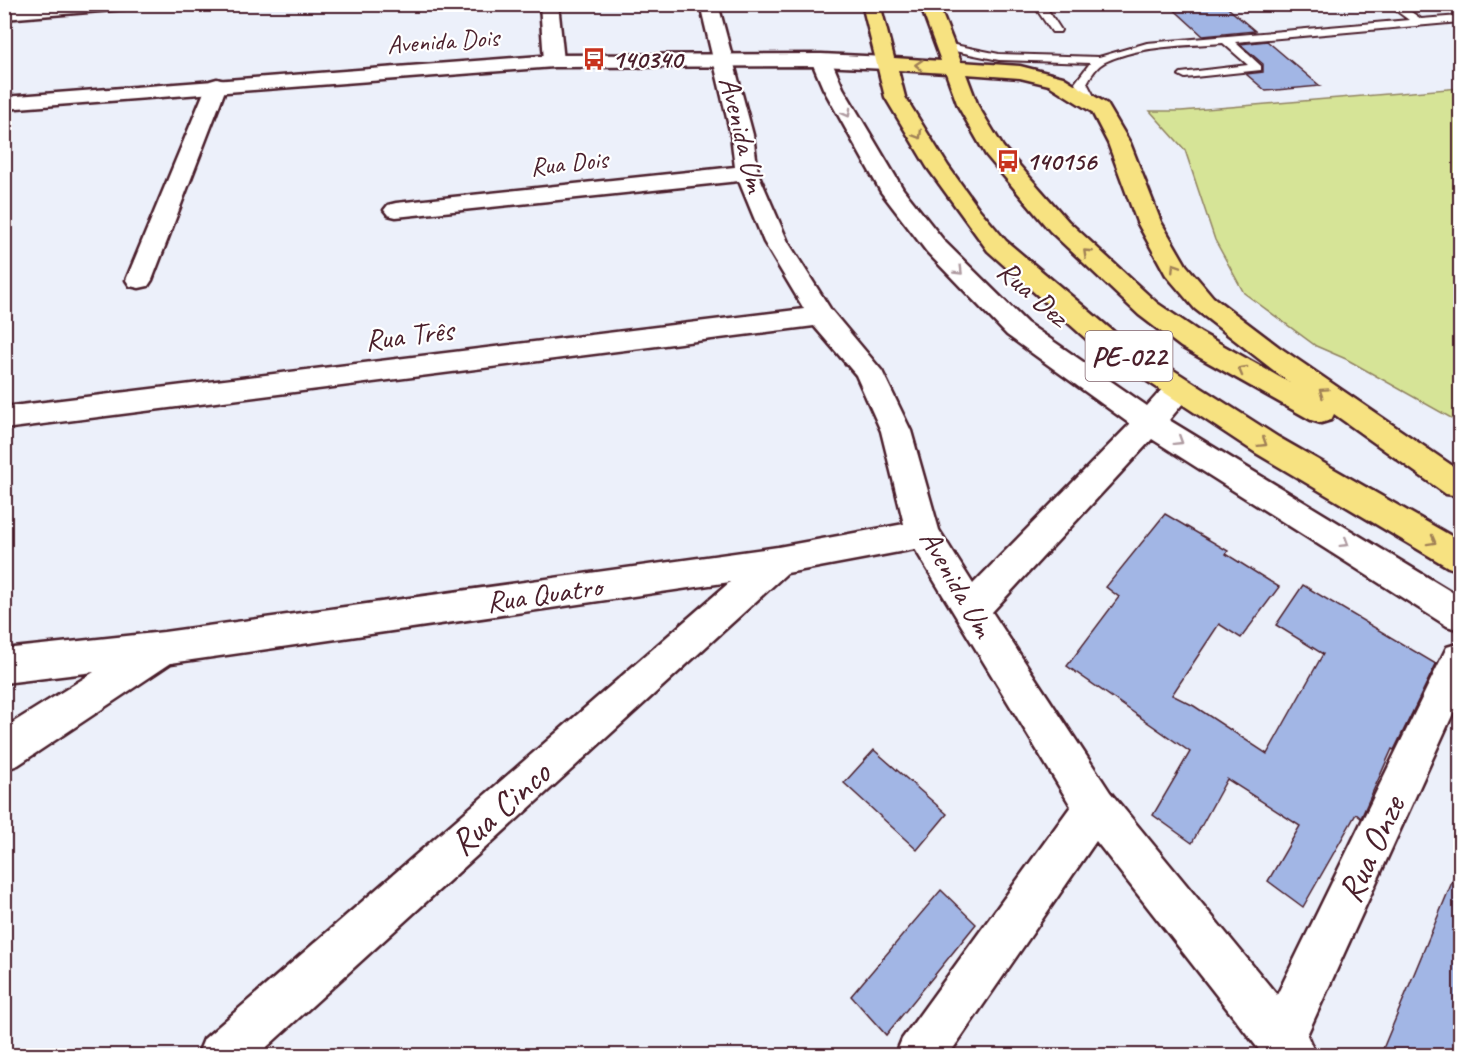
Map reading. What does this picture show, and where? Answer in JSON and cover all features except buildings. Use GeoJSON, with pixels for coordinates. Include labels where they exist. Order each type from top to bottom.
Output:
{"type":"FeatureCollection","features":[{"type":"Feature","properties":{"kind":"highway","name":"PE-022"},"geometry":{"type":"LineString","coordinates":[[871,4],[895,97],[970,214],[997,246],[1104,339],[1180,390],[1267,445],[1461,557]]}},
{"type":"Feature","properties":{"kind":"highway","name":"PE-022"},"geometry":{"type":"LineString","coordinates":[[929,4],[968,106],[994,150],[1059,226],[1148,309],[1239,368],[1459,485]]}},
{"type":"Feature","properties":{"kind":"highway"},"geometry":{"type":"LineString","coordinates":[[886,63],[949,57],[1037,75],[1056,81],[1100,108],[1119,143],[1149,222],[1175,269],[1204,303],[1269,354],[1459,485]]}},
{"type":"Feature","properties":{"kind":"street"},"geometry":{"type":"LineString","coordinates":[[4,14],[54,7],[125,4]]}},
{"type":"Feature","properties":{"kind":"street"},"geometry":{"type":"LineString","coordinates":[[549,4],[554,61]]}},
{"type":"Feature","properties":{"kind":"street","name":"Avenida Um"},"geometry":{"type":"LineString","coordinates":[[709,4],[742,135],[747,173],[776,242],[821,316],[868,371],[896,431],[923,534],[1095,807],[1174,902],[1287,1047]]}},
{"type":"Feature","properties":{"kind":"street","name":"Avenida Dois"},"geometry":{"type":"LineString","coordinates":[[4,103],[554,61],[821,60],[886,63]]}},
{"type":"Feature","properties":{"kind":"street","name":"Rua Dez"},"geometry":{"type":"LineString","coordinates":[[821,60],[833,88],[892,192],[936,248],[1017,329],[1150,423],[1461,615]]}},
{"type":"Feature","properties":{"kind":"street"},"geometry":{"type":"LineString","coordinates":[[139,280],[217,85]]}},
{"type":"Feature","properties":{"kind":"street","name":"Rua Dois"},"geometry":{"type":"LineString","coordinates":[[396,210],[747,173]]}},
{"type":"Feature","properties":{"kind":"street","name":"Rua Três"},"geometry":{"type":"LineString","coordinates":[[4,418],[821,316]]}},
{"type":"Feature","properties":{"kind":"street"},"geometry":{"type":"LineString","coordinates":[[971,610],[1180,390]]}},
{"type":"Feature","properties":{"kind":"street","name":"Rua Quatro"},"geometry":{"type":"LineString","coordinates":[[4,666],[164,648],[778,561],[923,534]]}},
{"type":"Feature","properties":{"kind":"street","name":"Rua Cinco"},"geometry":{"type":"LineString","coordinates":[[221,1056],[778,561]]}},
{"type":"Feature","properties":{"kind":"street","name":"Rua Quatro"},"geometry":{"type":"LineString","coordinates":[[4,751],[164,648]]}},
{"type":"Feature","properties":{"kind":"street","name":"Rua Onze"},"geometry":{"type":"LineString","coordinates":[[1287,1047],[1461,659]]}},
{"type":"Feature","properties":{"kind":"street"},"geometry":{"type":"LineString","coordinates":[[919,1056],[1095,807]]}},
{"type":"Feature","properties":{"kind":"lane"},"geometry":{"type":"LineString","coordinates":[[1038,4],[1056,30]]}},
{"type":"Feature","properties":{"kind":"lane"},"geometry":{"type":"LineString","coordinates":[[1392,4],[1420,23]]}},
{"type":"Feature","properties":{"kind":"lane"},"geometry":{"type":"LineString","coordinates":[[1037,75],[1147,46],[1461,19]]}},
{"type":"Feature","properties":{"kind":"lane"},"geometry":{"type":"LineString","coordinates":[[1185,75],[1257,68],[1225,39]]}},
{"type":"Feature","properties":{"kind":"lane"},"geometry":{"type":"LineString","coordinates":[[949,57],[1100,60]]}},
{"type":"Feature","properties":{"kind":"lane"},"geometry":{"type":"LineString","coordinates":[[1091,102],[1081,83],[1088,71],[1100,60]]}},
{"type":"Feature","properties":{"kind":"green space"},"geometry":{"type":"Polygon","coordinates":[[[1460,88],[1460,423],[1346,359],[1316,346],[1244,293],[1215,240],[1185,150],[1150,111],[1181,111],[1460,88]]]}},
{"type":"Feature","properties":{"kind":"place","name":"140340"},"geometry":{"type":"Point","coordinates":[594,59]}},
{"type":"Feature","properties":{"kind":"place","name":"140156"},"geometry":{"type":"Point","coordinates":[1008,161]}}]}
